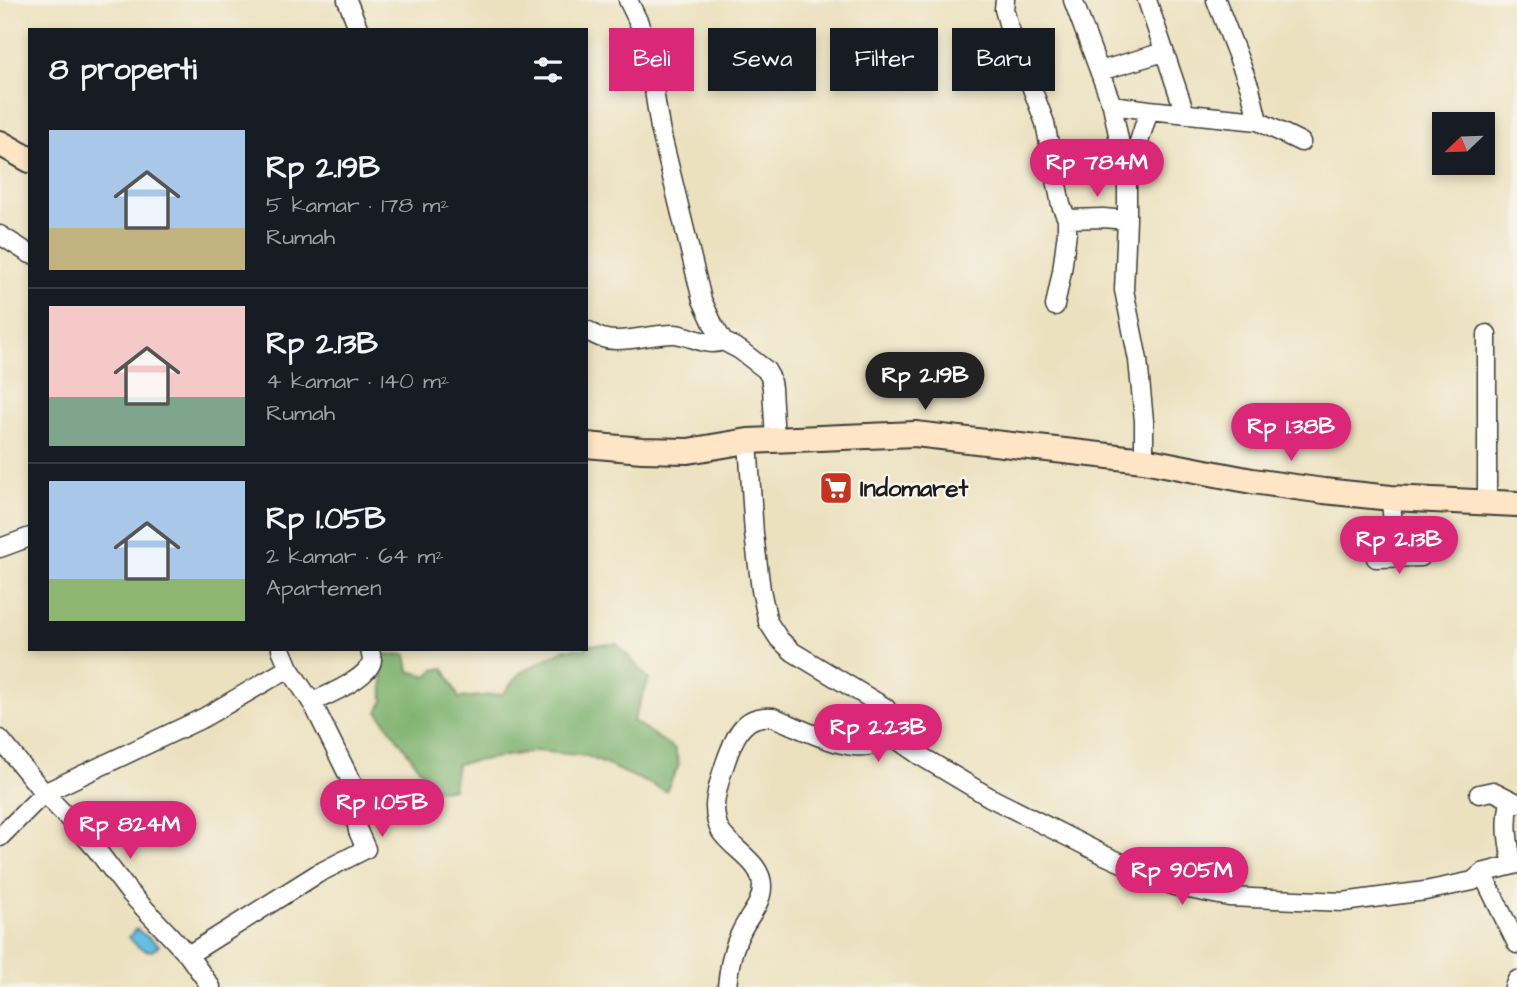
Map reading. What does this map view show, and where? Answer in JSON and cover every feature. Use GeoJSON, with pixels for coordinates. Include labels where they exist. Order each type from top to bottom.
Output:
{"type":"FeatureCollection","features":[{"type":"Feature","properties":{"kind":"main road"},"geometry":{"type":"LineString","coordinates":[[1,146],[28,159]]}},
{"type":"Feature","properties":{"kind":"main road"},"geometry":{"type":"LineString","coordinates":[[588,445],[688,451],[748,441],[915,434],[1144,460],[1252,481],[1324,491],[1391,498],[1517,504]]}},
{"type":"Feature","properties":{"kind":"street"},"geometry":{"type":"LineString","coordinates":[[347,0],[358,28]]}},
{"type":"Feature","properties":{"kind":"street"},"geometry":{"type":"LineString","coordinates":[[628,0],[639,23],[649,59],[660,128],[702,300],[723,341],[740,350],[766,370],[770,377],[775,440]]}},
{"type":"Feature","properties":{"kind":"street"},"geometry":{"type":"LineString","coordinates":[[1005,0],[1004,9],[1009,27],[1045,122],[1061,205],[1067,219],[1062,271],[1055,306]]}},
{"type":"Feature","properties":{"kind":"street"},"geometry":{"type":"LineString","coordinates":[[1073,0],[1112,105],[1127,179],[1124,290],[1138,360],[1144,421],[1144,460]]}},
{"type":"Feature","properties":{"kind":"street"},"geometry":{"type":"LineString","coordinates":[[1147,0],[1185,113]]}},
{"type":"Feature","properties":{"kind":"street"},"geometry":{"type":"LineString","coordinates":[[1216,0],[1250,88],[1258,121]]}},
{"type":"Feature","properties":{"kind":"street"},"geometry":{"type":"LineString","coordinates":[[1100,71],[1164,52]]}},
{"type":"Feature","properties":{"kind":"street"},"geometry":{"type":"LineString","coordinates":[[1112,105],[1258,121],[1301,142]]}},
{"type":"Feature","properties":{"kind":"street"},"geometry":{"type":"LineString","coordinates":[[1127,179],[1149,110]]}},
{"type":"Feature","properties":{"kind":"street"},"geometry":{"type":"LineString","coordinates":[[1067,219],[1127,220]]}},
{"type":"Feature","properties":{"kind":"street"},"geometry":{"type":"LineString","coordinates":[[0,235],[28,253]]}},
{"type":"Feature","properties":{"kind":"street"},"geometry":{"type":"LineString","coordinates":[[589,331],[602,339],[615,340],[674,334],[712,343],[723,341]]}},
{"type":"Feature","properties":{"kind":"street"},"geometry":{"type":"LineString","coordinates":[[1487,334],[1487,503]]}},
{"type":"Feature","properties":{"kind":"street"},"geometry":{"type":"LineString","coordinates":[[727,987],[729,961],[741,931],[761,898],[762,884],[757,870],[721,832],[717,820],[715,808],[718,790],[735,737],[745,724],[764,716],[773,717],[838,744],[860,747],[875,745],[886,738],[891,718],[886,708],[793,652],[779,639],[768,622],[754,534],[748,441]]}},
{"type":"Feature","properties":{"kind":"street"},"geometry":{"type":"LineString","coordinates":[[1391,498],[1395,557]]}},
{"type":"Feature","properties":{"kind":"street"},"geometry":{"type":"LineString","coordinates":[[0,548],[28,538]]}},
{"type":"Feature","properties":{"kind":"street"},"geometry":{"type":"LineString","coordinates":[[1376,558],[1420,557]]}},
{"type":"Feature","properties":{"kind":"street"},"geometry":{"type":"LineString","coordinates":[[188,955],[317,874],[366,849],[357,826],[359,799],[312,702],[289,668],[282,651]]}},
{"type":"Feature","properties":{"kind":"street"},"geometry":{"type":"LineString","coordinates":[[312,702],[348,685],[369,668],[372,660],[370,651]]}},
{"type":"Feature","properties":{"kind":"street"},"geometry":{"type":"LineString","coordinates":[[0,837],[44,793],[203,718],[289,668]]}},
{"type":"Feature","properties":{"kind":"street"},"geometry":{"type":"LineString","coordinates":[[889,734],[991,798],[1104,855],[1174,886],[1229,897],[1343,902],[1425,891],[1473,881],[1482,873],[1515,864],[1507,838],[1514,802],[1493,791],[1479,794]]}},
{"type":"Feature","properties":{"kind":"street"},"geometry":{"type":"LineString","coordinates":[[0,739],[129,892],[188,955],[211,987]]}},
{"type":"Feature","properties":{"kind":"street"},"geometry":{"type":"LineString","coordinates":[[1482,873],[1517,944]]}},
{"type":"Feature","properties":{"kind":"street"},"geometry":{"type":"LineString","coordinates":[[1514,987],[1517,980]]}},
{"type":"Feature","properties":{"kind":"green space"},"geometry":{"type":"Polygon","coordinates":[[[617,644],[649,679],[633,721],[675,749],[679,765],[666,791],[587,756],[537,751],[457,764],[453,789],[435,790],[378,712],[383,701],[382,654],[406,654],[409,671],[428,676],[434,670],[444,668],[459,698],[503,694],[520,673],[561,651],[588,651],[588,645],[617,644]]]}},
{"type":"Feature","properties":{"kind":"water"},"geometry":{"type":"Polygon","coordinates":[[[136,929],[159,945],[152,951],[139,947],[129,937],[136,929]]]}},
{"type":"Feature","properties":{"kind":"place","name":"Indomaret"},"geometry":{"type":"Point","coordinates":[836,488]}}]}
